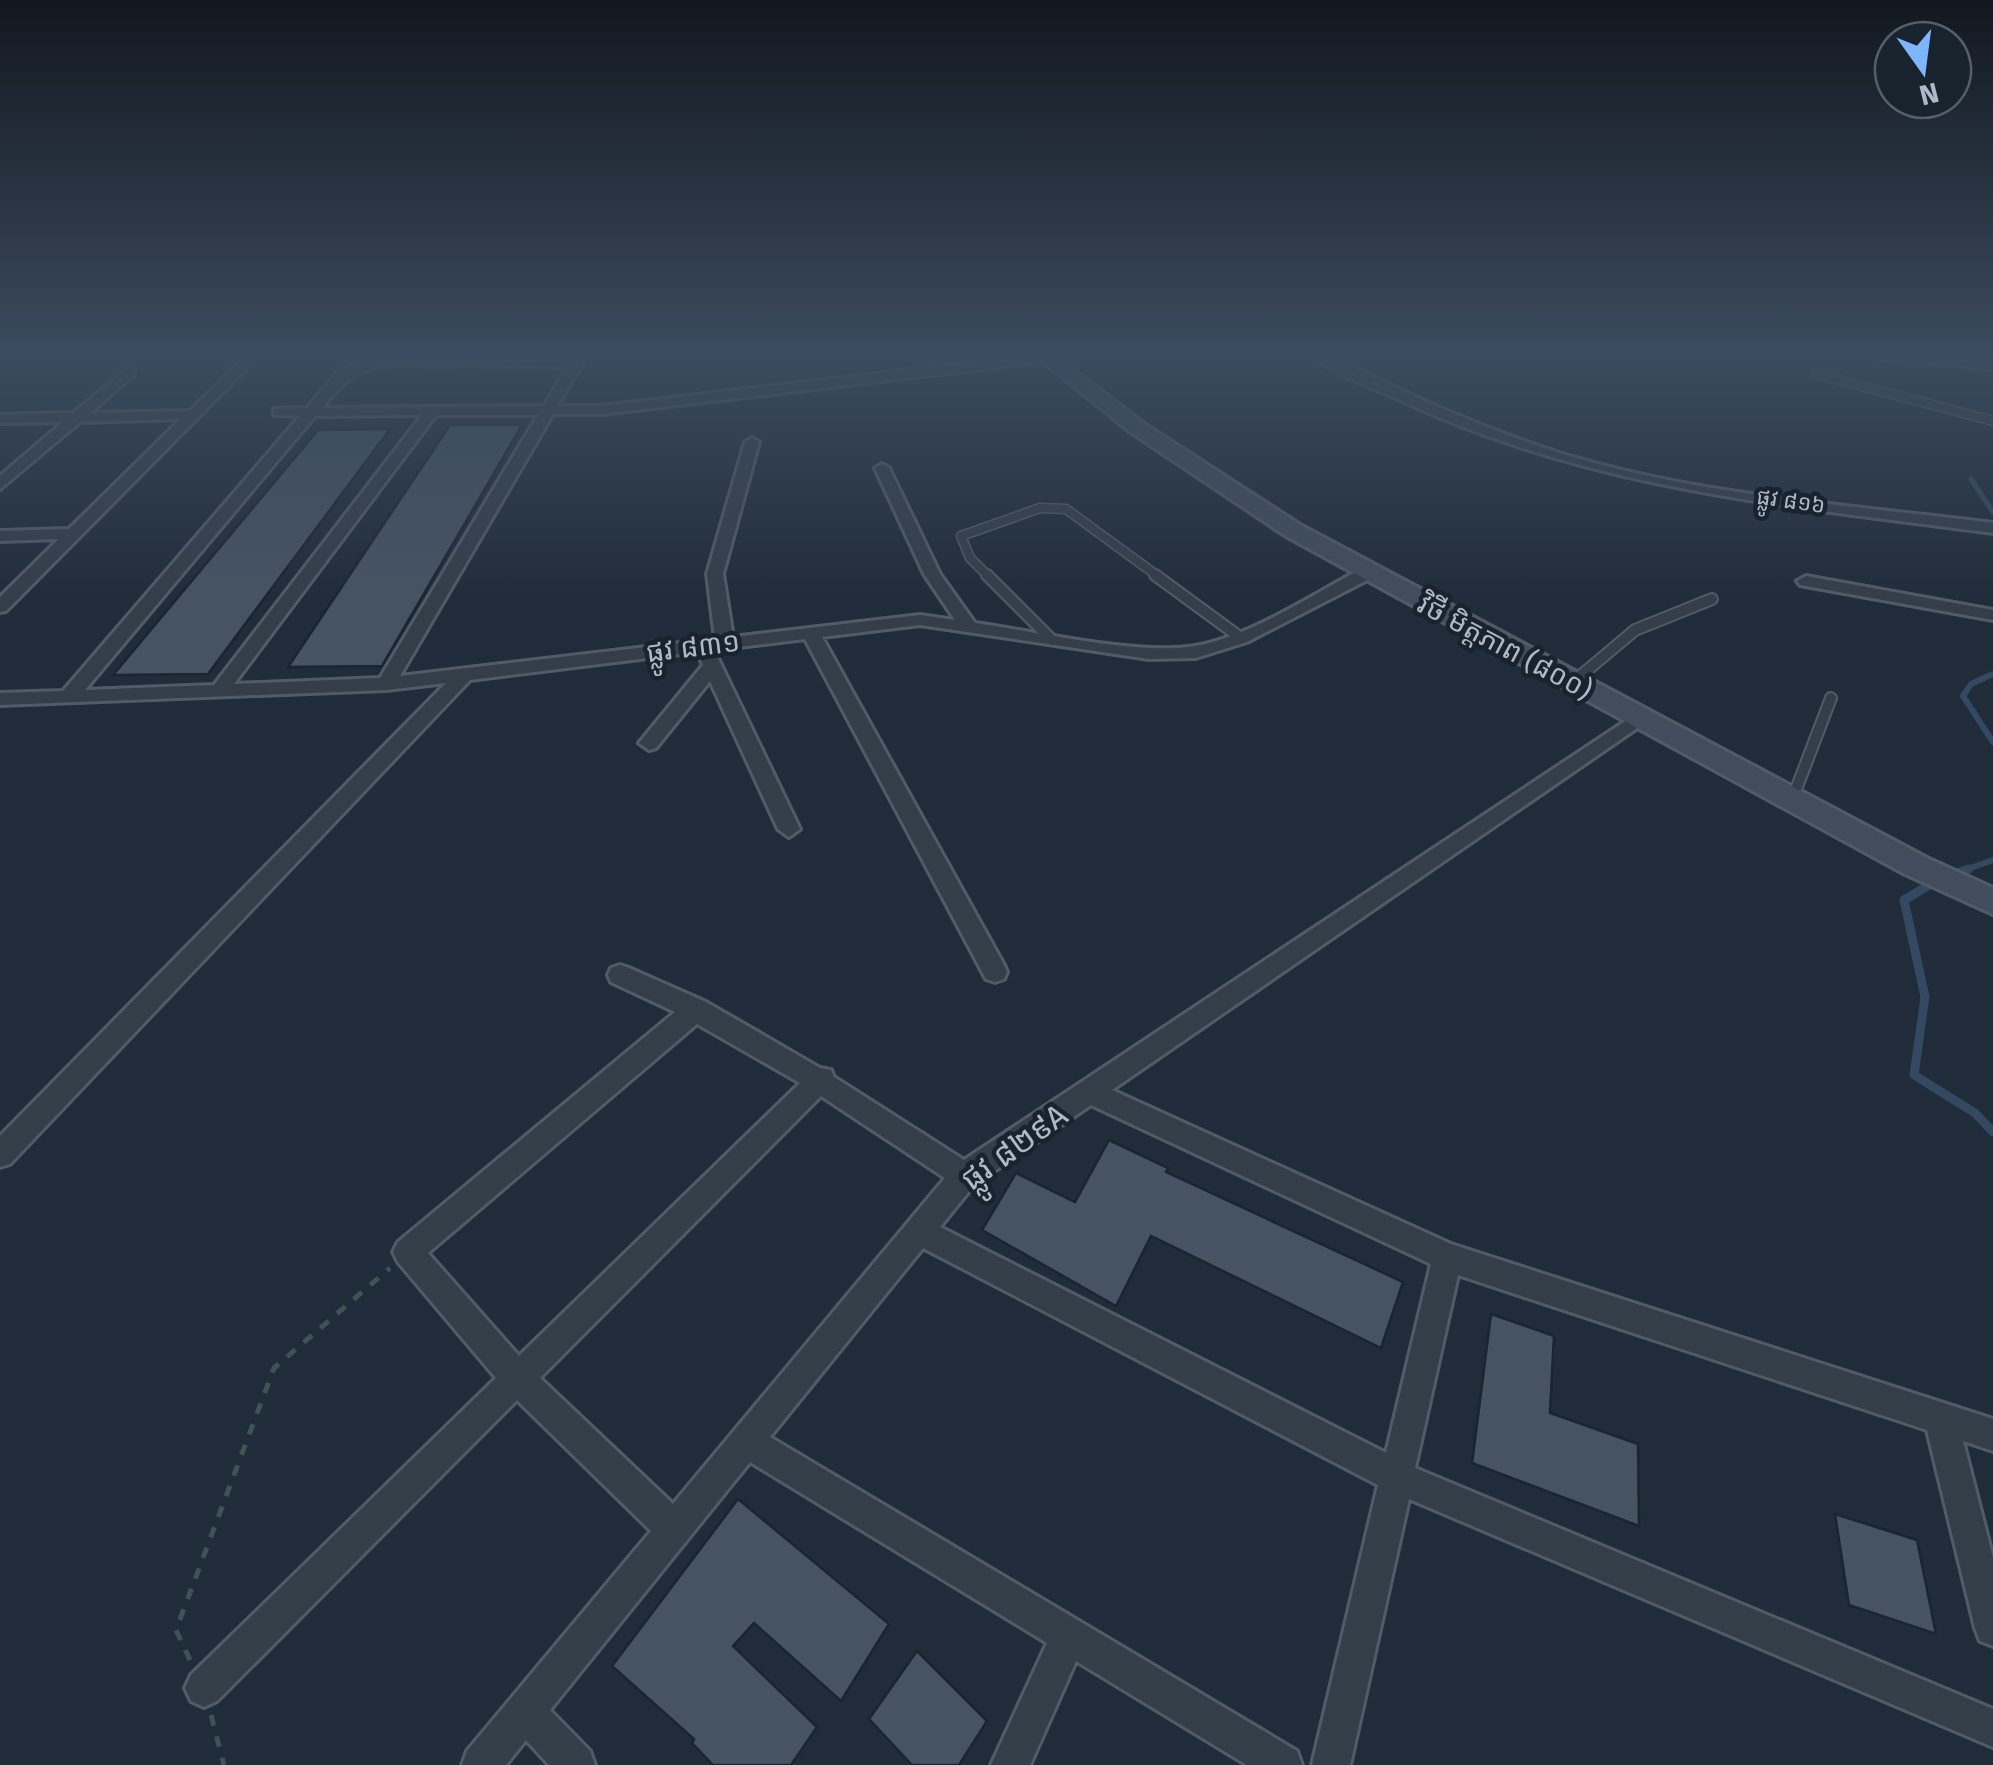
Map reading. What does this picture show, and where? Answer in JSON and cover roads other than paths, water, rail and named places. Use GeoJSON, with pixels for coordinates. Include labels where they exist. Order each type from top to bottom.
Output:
{"type":"FeatureCollection","features":[{"type":"Feature","properties":{"kind":"main road","name":"វិថី មិត្តភាព (៨០០)"},"geometry":{"type":"LineString","coordinates":[[1152,435],[1225,489],[1367,573],[1983,898]]}},
{"type":"Feature","properties":{"kind":"street"},"geometry":{"type":"LineString","coordinates":[[0,484],[57,435]]}},
{"type":"Feature","properties":{"kind":"street"},"geometry":{"type":"LineString","coordinates":[[0,607],[173,435]]}},
{"type":"Feature","properties":{"kind":"street"},"geometry":{"type":"LineString","coordinates":[[68,697],[293,435]]}},
{"type":"Feature","properties":{"kind":"street"},"geometry":{"type":"LineString","coordinates":[[220,691],[413,435]]}},
{"type":"Feature","properties":{"kind":"street"},"geometry":{"type":"LineString","coordinates":[[386,684],[533,435]]}},
{"type":"Feature","properties":{"kind":"street","name":"ផ្លូវ ៨១៦"},"geometry":{"type":"LineString","coordinates":[[1503,435],[1546,454],[1596,468],[1785,500],[1993,528]]}},
{"type":"Feature","properties":{"kind":"street"},"geometry":{"type":"LineString","coordinates":[[726,643],[716,574],[752,442]]}},
{"type":"Feature","properties":{"kind":"street"},"geometry":{"type":"LineString","coordinates":[[882,468],[932,574],[967,624]]}},
{"type":"Feature","properties":{"kind":"street"},"geometry":{"type":"LineString","coordinates":[[0,536],[74,534]]}},
{"type":"Feature","properties":{"kind":"street","name":"ផ្លូវ ៨៣១"},"geometry":{"type":"LineString","coordinates":[[0,699],[386,684],[708,655],[726,643],[920,620],[1148,654],[1196,652],[1241,638],[1367,573]]}},
{"type":"Feature","properties":{"kind":"street"},"geometry":{"type":"LineString","coordinates":[[1806,581],[1993,615]]}},
{"type":"Feature","properties":{"kind":"street"},"geometry":{"type":"LineString","coordinates":[[810,632],[995,972]]}},
{"type":"Feature","properties":{"kind":"street"},"geometry":{"type":"LineString","coordinates":[[649,743],[708,655]]}},
{"type":"Feature","properties":{"kind":"street"},"geometry":{"type":"LineString","coordinates":[[708,655],[789,829]]}},
{"type":"Feature","properties":{"kind":"street"},"geometry":{"type":"LineString","coordinates":[[0,1153],[464,675]]}},
{"type":"Feature","properties":{"kind":"street","name":"ផ្លូវ ៨២៩A"},"geometry":{"type":"LineString","coordinates":[[482,1765],[964,1176],[1639,718]]}},
{"type":"Feature","properties":{"kind":"street"},"geometry":{"type":"LineString","coordinates":[[620,976],[696,1009],[822,1078],[964,1176]]}},
{"type":"Feature","properties":{"kind":"street"},"geometry":{"type":"LineString","coordinates":[[673,1528],[517,1378],[408,1252],[696,1009]]}},
{"type":"Feature","properties":{"kind":"street"},"geometry":{"type":"LineString","coordinates":[[204,1688],[822,1078]]}},
{"type":"Feature","properties":{"kind":"street"},"geometry":{"type":"LineString","coordinates":[[1090,1092],[1447,1257],[1993,1435]]}},
{"type":"Feature","properties":{"kind":"street"},"geometry":{"type":"LineString","coordinates":[[920,1231],[1398,1477],[1993,1728]]}},
{"type":"Feature","properties":{"kind":"street"},"geometry":{"type":"LineString","coordinates":[[1331,1765],[1447,1257]]}},
{"type":"Feature","properties":{"kind":"street"},"geometry":{"type":"LineString","coordinates":[[1941,1419],[1993,1628]]}},
{"type":"Feature","properties":{"kind":"street"},"geometry":{"type":"LineString","coordinates":[[746,1442],[1283,1765]]}},
{"type":"Feature","properties":{"kind":"street"},"geometry":{"type":"LineString","coordinates":[[1010,1765],[1069,1635]]}},
{"type":"Feature","properties":{"kind":"street"},"geometry":{"type":"LineString","coordinates":[[525,1712],[576,1765]]}},
{"type":"Feature","properties":{"kind":"lane"},"geometry":{"type":"LineString","coordinates":[[1052,640],[970,558],[960,536],[1040,508],[1066,508],[1241,638]]}},
{"type":"Feature","properties":{"kind":"lane"},"geometry":{"type":"LineString","coordinates":[[1572,684],[1601,651],[1656,616],[1712,599]]}},
{"type":"Feature","properties":{"kind":"lane"},"geometry":{"type":"LineString","coordinates":[[1792,800],[1831,698]]}},
{"type":"Feature","properties":{"kind":"waterway"},"geometry":{"type":"LineString","coordinates":[[1971,479],[1993,512]]}},
{"type":"Feature","properties":{"kind":"waterway"},"geometry":{"type":"LineString","coordinates":[[1993,674],[1971,684],[1963,696],[1993,742]]}},
{"type":"Feature","properties":{"kind":"waterway"},"geometry":{"type":"LineString","coordinates":[[1962,871],[1993,860]]}},
{"type":"Feature","properties":{"kind":"waterway"},"geometry":{"type":"LineString","coordinates":[[1951,875],[1969,869]]}},
{"type":"Feature","properties":{"kind":"waterway"},"geometry":{"type":"LineString","coordinates":[[1938,880],[1904,900],[1925,997],[1914,1075],[1975,1113],[1993,1132]]}}]}
